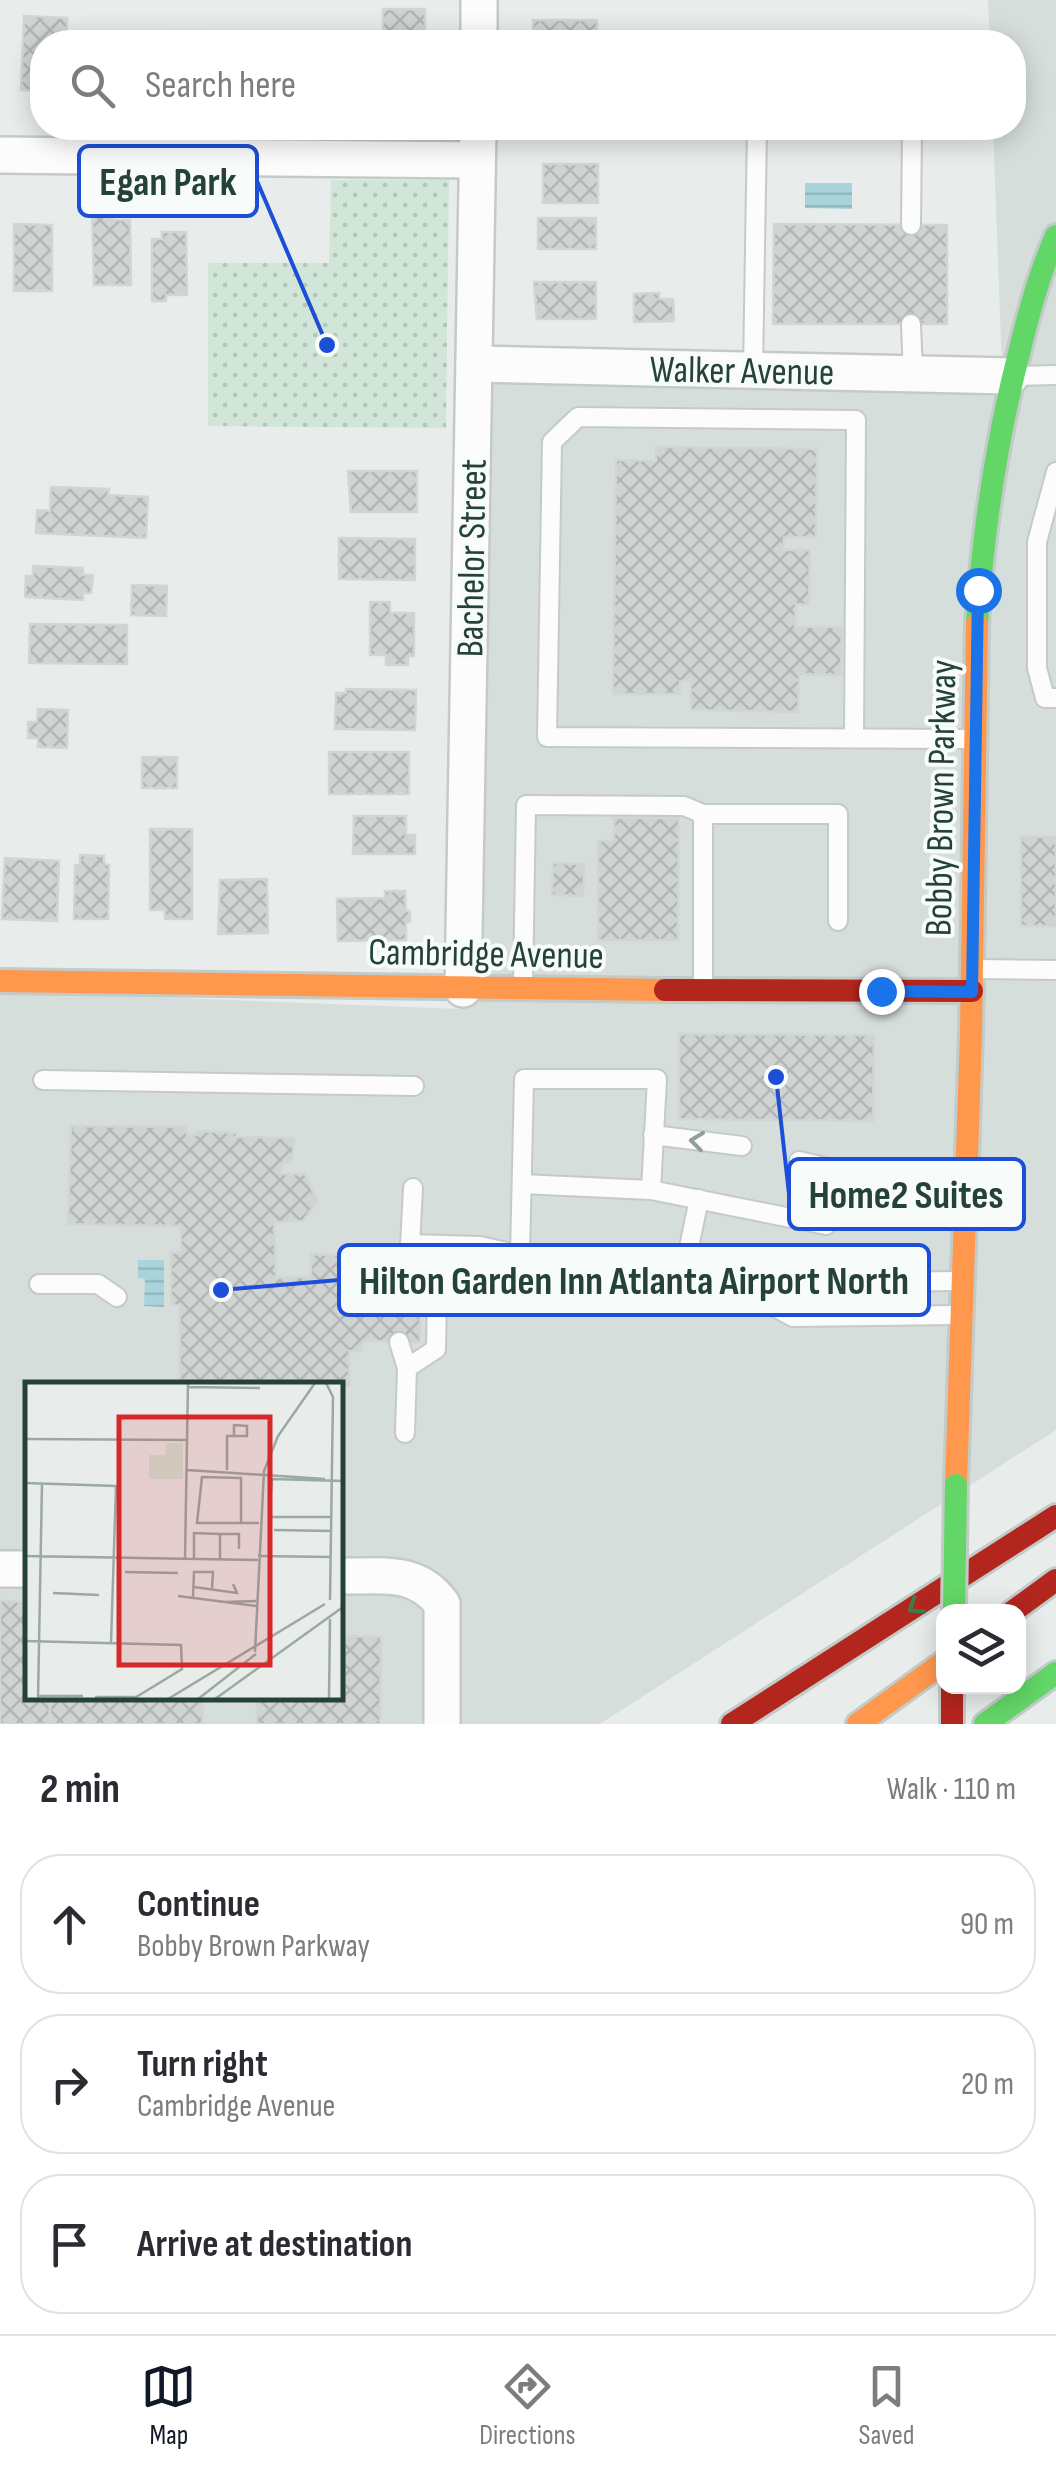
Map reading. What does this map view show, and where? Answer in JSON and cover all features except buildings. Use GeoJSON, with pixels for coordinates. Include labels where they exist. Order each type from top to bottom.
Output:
{"type":"FeatureCollection","features":[{"type":"Feature","properties":{"kind":"main road","name":"Bobby Brown Parkway"},"geometry":{"type":"LineString","coordinates":[[954,1604],[959,1315],[972,980],[978,590],[989,484],[1010,376],[1056,236]]}},
{"type":"Feature","properties":{"kind":"main road","name":"Cambridge Avenue"},"geometry":{"type":"LineString","coordinates":[[0,981],[703,990],[972,980]]}},
{"type":"Feature","properties":{"kind":"main road"},"geometry":{"type":"LineString","coordinates":[[732,1724],[1056,1516]]}},
{"type":"Feature","properties":{"kind":"main road"},"geometry":{"type":"LineString","coordinates":[[1023,1604],[1056,1580]]}},
{"type":"Feature","properties":{"kind":"main road"},"geometry":{"type":"LineString","coordinates":[[858,1724],[936,1668]]}},
{"type":"Feature","properties":{"kind":"main road"},"geometry":{"type":"LineString","coordinates":[[984,1724],[1056,1673]]}},
{"type":"Feature","properties":{"kind":"main road"},"geometry":{"type":"LineString","coordinates":[[952,1694],[952,1724]]}},
{"type":"Feature","properties":{"kind":"street"},"geometry":{"type":"LineString","coordinates":[[479,30],[480,0]]}},
{"type":"Feature","properties":{"kind":"street"},"geometry":{"type":"LineString","coordinates":[[0,155],[478,144]]}},
{"type":"Feature","properties":{"kind":"street","name":"Bachelor Street"},"geometry":{"type":"LineString","coordinates":[[463,989],[478,144]]}},
{"type":"Feature","properties":{"kind":"street","name":"Walker Avenue"},"geometry":{"type":"LineString","coordinates":[[474,364],[1010,376]]}},
{"type":"Feature","properties":{"kind":"street"},"geometry":{"type":"LineString","coordinates":[[342,1576],[410,1578],[431,1589],[442,1604],[442,1724]]}},
{"type":"Feature","properties":{"kind":"lane"},"geometry":{"type":"LineString","coordinates":[[753,370],[757,140]]}},
{"type":"Feature","properties":{"kind":"lane"},"geometry":{"type":"LineString","coordinates":[[911,225],[912,140]]}},
{"type":"Feature","properties":{"kind":"lane"},"geometry":{"type":"LineString","coordinates":[[911,324],[913,374]]}},
{"type":"Feature","properties":{"kind":"lane"},"geometry":{"type":"LineString","coordinates":[[1010,376],[1056,375]]}},
{"type":"Feature","properties":{"kind":"lane"},"geometry":{"type":"LineString","coordinates":[[854,738],[856,420],[578,418],[552,442],[548,737],[975,739]]}},
{"type":"Feature","properties":{"kind":"lane"},"geometry":{"type":"LineString","coordinates":[[1056,472],[1037,542],[1037,668],[1045,698],[1056,698]]}},
{"type":"Feature","properties":{"kind":"lane"},"geometry":{"type":"LineString","coordinates":[[523,990],[526,805],[684,806],[703,814],[838,814],[838,921]]}},
{"type":"Feature","properties":{"kind":"lane"},"geometry":{"type":"LineString","coordinates":[[703,814],[703,990]]}},
{"type":"Feature","properties":{"kind":"lane"},"geometry":{"type":"LineString","coordinates":[[972,980],[1056,970]]}},
{"type":"Feature","properties":{"kind":"lane"},"geometry":{"type":"LineString","coordinates":[[520,1255],[524,1079],[657,1080],[651,1190]]}},
{"type":"Feature","properties":{"kind":"lane"},"geometry":{"type":"LineString","coordinates":[[43,1080],[414,1086]]}},
{"type":"Feature","properties":{"kind":"lane"},"geometry":{"type":"LineString","coordinates":[[653,1135],[742,1146]]}},
{"type":"Feature","properties":{"kind":"lane"},"geometry":{"type":"LineString","coordinates":[[522,1184],[651,1190],[826,1226],[833,1169],[799,1160]]}},
{"type":"Feature","properties":{"kind":"lane"},"geometry":{"type":"LineString","coordinates":[[400,1303],[409,1265],[413,1188]]}},
{"type":"Feature","properties":{"kind":"lane"},"geometry":{"type":"LineString","coordinates":[[684,1276],[700,1199]]}},
{"type":"Feature","properties":{"kind":"lane"},"geometry":{"type":"LineString","coordinates":[[410,1244],[480,1246],[537,1259],[614,1262],[740,1288],[793,1317],[959,1315]]}},
{"type":"Feature","properties":{"kind":"lane"},"geometry":{"type":"LineString","coordinates":[[407,1368],[436,1349],[437,1297],[409,1265]]}},
{"type":"Feature","properties":{"kind":"lane"},"geometry":{"type":"LineString","coordinates":[[740,1288],[789,1283],[960,1282]]}},
{"type":"Feature","properties":{"kind":"lane"},"geometry":{"type":"LineString","coordinates":[[40,1284],[98,1284],[117,1297]]}},
{"type":"Feature","properties":{"kind":"lane"},"geometry":{"type":"LineString","coordinates":[[399,1342],[407,1368],[405,1433]]}},
{"type":"Feature","properties":{"kind":"shaded area"},"geometry":{"type":"Polygon","coordinates":[[[988,0],[1056,0],[1056,1430],[600,1724],[0,1724],[0,991],[460,1009],[479,368],[1002,368],[993,140],[1026,140],[1026,30],[989,30],[988,0]]]}},
{"type":"Feature","properties":{"kind":"green space"},"geometry":{"type":"Polygon","coordinates":[[[331,180],[449,180],[446,428],[208,426],[208,263],[329,263],[331,180]]]}},
{"type":"Feature","properties":{"kind":"water"},"geometry":{"type":"Polygon","coordinates":[[[805,183],[852,183],[852,209],[805,208],[805,183]]]}},
{"type":"Feature","properties":{"kind":"water"},"geometry":{"type":"Polygon","coordinates":[[[138,1260],[164,1260],[164,1307],[144,1306],[145,1279],[138,1278],[138,1260]]]}},
{"type":"Feature","properties":{"kind":"traffic: fast"},"geometry":{"type":"LineString","coordinates":[[977,624],[987,518],[1005,414],[1032,303],[1056,236]]}},
{"type":"Feature","properties":{"kind":"traffic: fast"},"geometry":{"type":"LineString","coordinates":[[954,1604],[956,1485]]}},
{"type":"Feature","properties":{"kind":"traffic: fast"},"geometry":{"type":"LineString","coordinates":[[985,1724],[1056,1673]]}},
{"type":"Feature","properties":{"kind":"traffic: slow"},"geometry":{"type":"LineString","coordinates":[[956,1485],[971,1034],[977,624]]}},
{"type":"Feature","properties":{"kind":"traffic: slow"},"geometry":{"type":"LineString","coordinates":[[0,981],[665,990]]}},
{"type":"Feature","properties":{"kind":"traffic: slow"},"geometry":{"type":"LineString","coordinates":[[858,1724],[936,1668]]}},
{"type":"Feature","properties":{"kind":"traffic: jam"},"geometry":{"type":"LineString","coordinates":[[665,990],[972,991]]}},
{"type":"Feature","properties":{"kind":"traffic: jam"},"geometry":{"type":"LineString","coordinates":[[732,1724],[1056,1516]]}},
{"type":"Feature","properties":{"kind":"traffic: jam"},"geometry":{"type":"LineString","coordinates":[[1023,1604],[1056,1580]]}},
{"type":"Feature","properties":{"kind":"traffic: jam"},"geometry":{"type":"LineString","coordinates":[[952,1694],[952,1724]]}},
{"type":"Feature","properties":{"kind":"place","name":"Egan Park"},"geometry":{"type":"Point","coordinates":[327,345]}},
{"type":"Feature","properties":{"kind":"place","name":"Home2 Suites"},"geometry":{"type":"Point","coordinates":[776,1077]}},
{"type":"Feature","properties":{"kind":"place","name":"Hilton Garden Inn Atlanta Airport North"},"geometry":{"type":"Point","coordinates":[221,1290]}},
{"type":"Feature","properties":{"kind":"route"},"geometry":{"type":"LineString","coordinates":[[881,991],[972,992],[978,590]]}}]}
